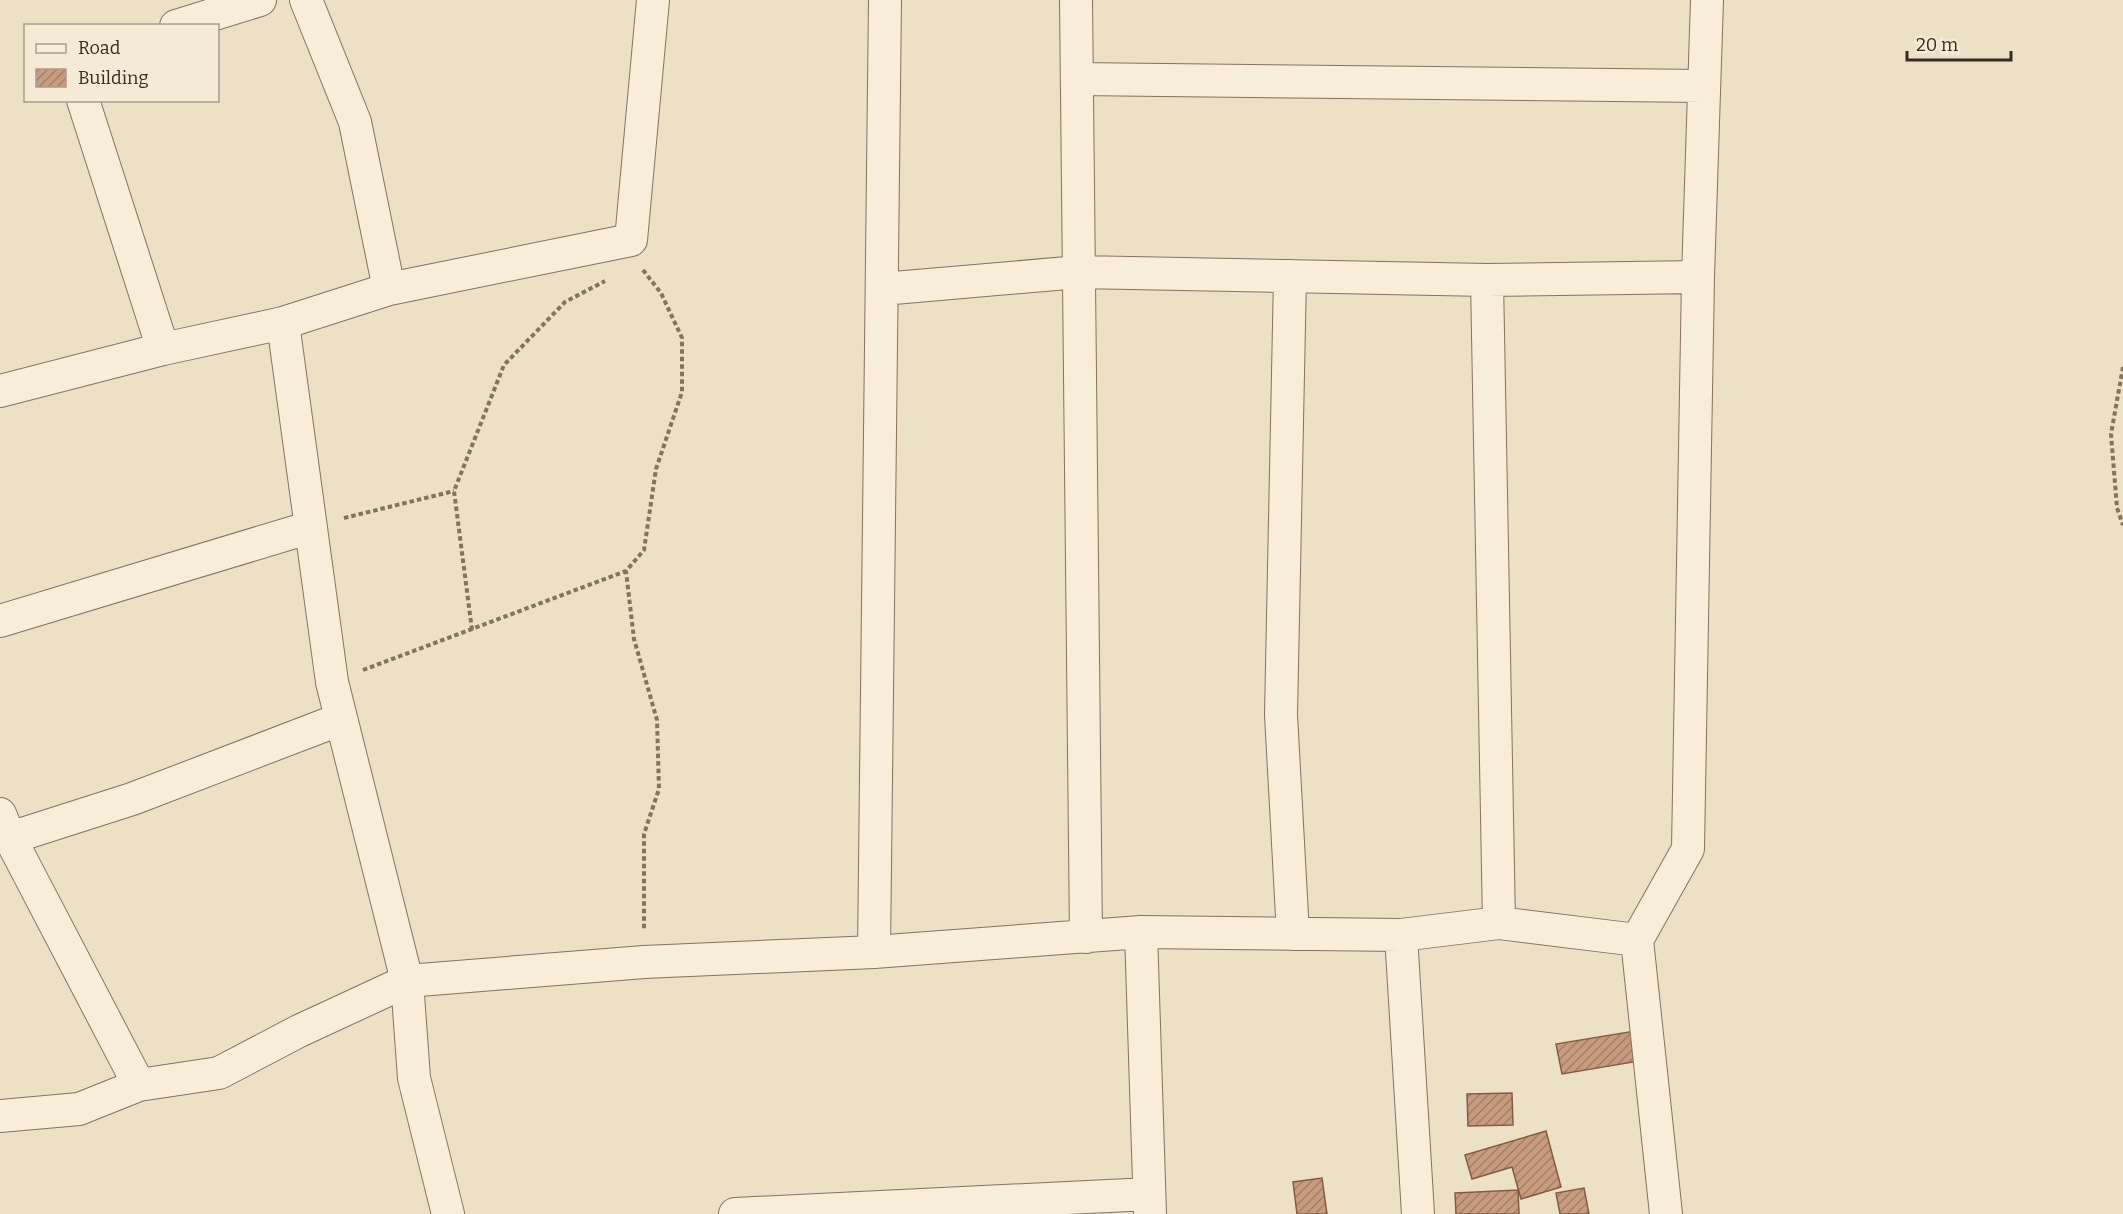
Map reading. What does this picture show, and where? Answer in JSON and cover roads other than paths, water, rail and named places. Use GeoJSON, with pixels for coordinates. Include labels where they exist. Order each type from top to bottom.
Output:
{"type":"FeatureCollection","features":[{"type":"Feature","properties":{"kind":"street"},"geometry":{"type":"LineString","coordinates":[[182,24],[260,0]]}},
{"type":"Feature","properties":{"kind":"street"},"geometry":{"type":"LineString","coordinates":[[306,0],[355,122],[388,289]]}},
{"type":"Feature","properties":{"kind":"street"},"geometry":{"type":"LineString","coordinates":[[0,391],[283,322],[388,289],[631,240],[653,0]]}},
{"type":"Feature","properties":{"kind":"street"},"geometry":{"type":"LineString","coordinates":[[874,952],[885,0]]}},
{"type":"Feature","properties":{"kind":"street"},"geometry":{"type":"LineString","coordinates":[[1076,0],[1086,937]]}},
{"type":"Feature","properties":{"kind":"street"},"geometry":{"type":"LineString","coordinates":[[1666,1214],[1637,940],[1688,849],[1703,86],[1712,5]]}},
{"type":"Feature","properties":{"kind":"street"},"geometry":{"type":"LineString","coordinates":[[1077,79],[1703,86]]}},
{"type":"Feature","properties":{"kind":"street"},"geometry":{"type":"LineString","coordinates":[[84,102],[163,350]]}},
{"type":"Feature","properties":{"kind":"street"},"geometry":{"type":"LineString","coordinates":[[882,289],[1079,272],[1487,280],[1698,277]]}},
{"type":"Feature","properties":{"kind":"street"},"geometry":{"type":"LineString","coordinates":[[1290,276],[1281,715],[1293,934]]}},
{"type":"Feature","properties":{"kind":"street"},"geometry":{"type":"LineString","coordinates":[[1487,280],[1498,923]]}},
{"type":"Feature","properties":{"kind":"street"},"geometry":{"type":"LineString","coordinates":[[283,322],[333,682],[407,981],[414,1078],[448,1214]]}},
{"type":"Feature","properties":{"kind":"street"},"geometry":{"type":"LineString","coordinates":[[0,621],[311,527]]}},
{"type":"Feature","properties":{"kind":"street"},"geometry":{"type":"LineString","coordinates":[[139,1085],[5,826],[132,799],[341,719]]}},
{"type":"Feature","properties":{"kind":"street"},"geometry":{"type":"LineString","coordinates":[[0,1116],[79,1109],[139,1085],[219,1073],[299,1031],[407,981],[644,962],[874,952],[1141,932],[1401,935],[1498,923],[1637,940]]}},
{"type":"Feature","properties":{"kind":"street"},"geometry":{"type":"LineString","coordinates":[[735,1214],[1149,1204],[1141,932]]}},
{"type":"Feature","properties":{"kind":"street"},"geometry":{"type":"LineString","coordinates":[[1401,935],[1418,1214]]}}]}
